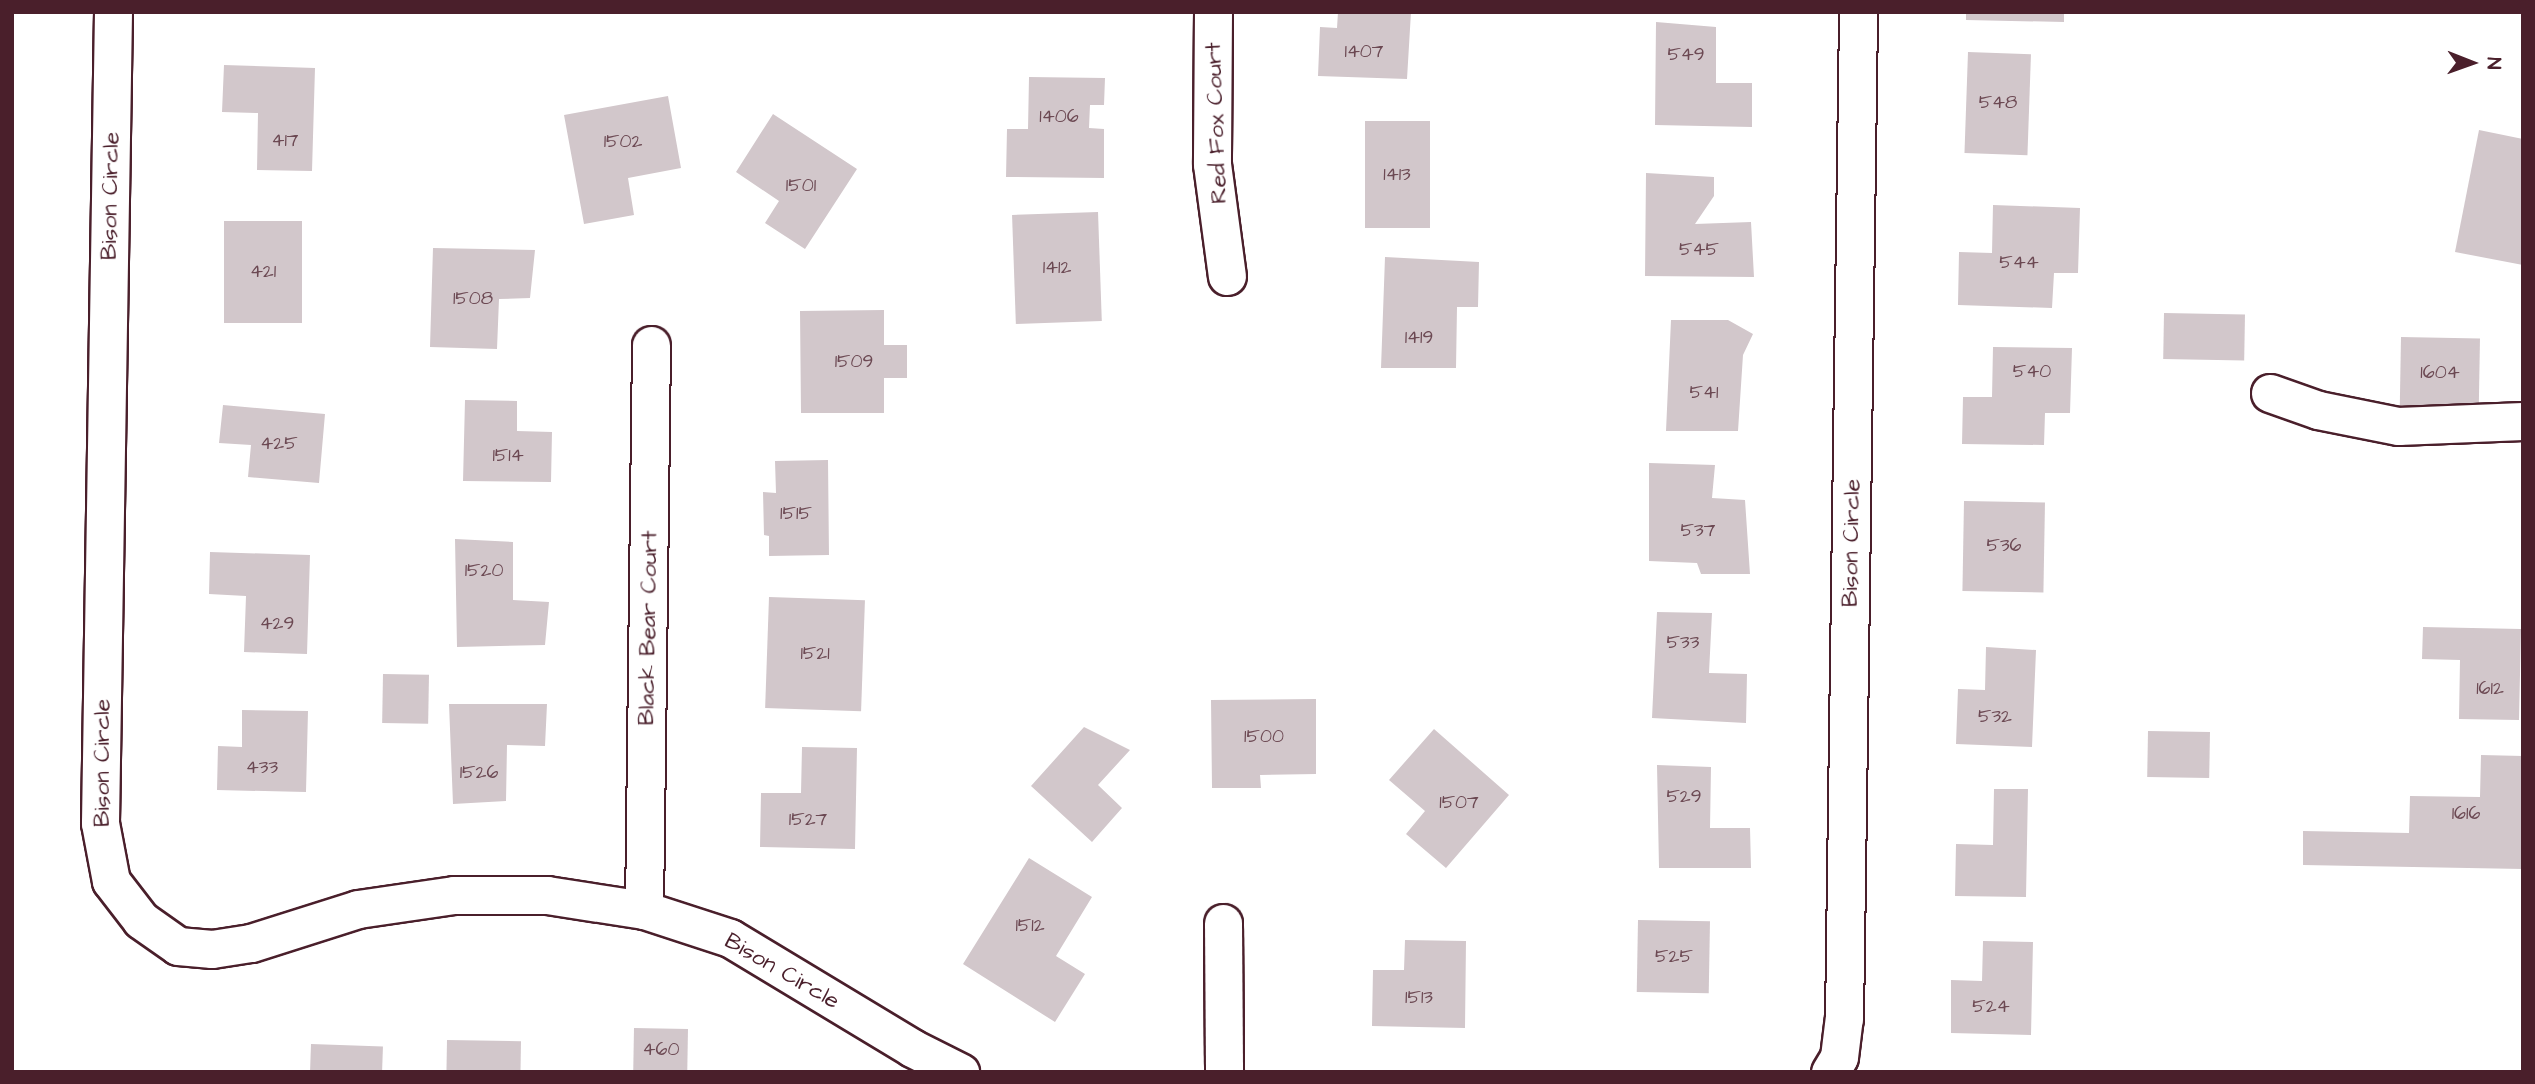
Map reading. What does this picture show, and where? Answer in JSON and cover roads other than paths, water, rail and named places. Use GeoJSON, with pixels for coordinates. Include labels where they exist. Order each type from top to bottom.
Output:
{"type":"FeatureCollection","features":[{"type":"Feature","properties":{"kind":"street","name":"Bison Circle"},"geometry":{"type":"LineString","coordinates":[[113,12],[100,823],[111,881],[141,920],[178,946],[212,948],[251,943],[358,909],[454,895],[547,895],[644,910],[730,938],[912,1048],[960,1072]]}},
{"type":"Feature","properties":{"kind":"street","name":"Red Fox Court"},"geometry":{"type":"LineString","coordinates":[[1213,12],[1212,164],[1227,276]]}},
{"type":"Feature","properties":{"kind":"street","name":"Bison Circle"},"geometry":{"type":"LineString","coordinates":[[1830,1072],[1839,1057],[1844,1019],[1858,12]]}},
{"type":"Feature","properties":{"kind":"street","name":"Black Bear Court"},"geometry":{"type":"LineString","coordinates":[[644,910],[651,345]]}},
{"type":"Feature","properties":{"kind":"street"},"geometry":{"type":"LineString","coordinates":[[2270,393],[2318,410],[2398,426],[2523,421]]}},
{"type":"Feature","properties":{"kind":"street"},"geometry":{"type":"LineString","coordinates":[[1223,923],[1224,1072]]}}]}
